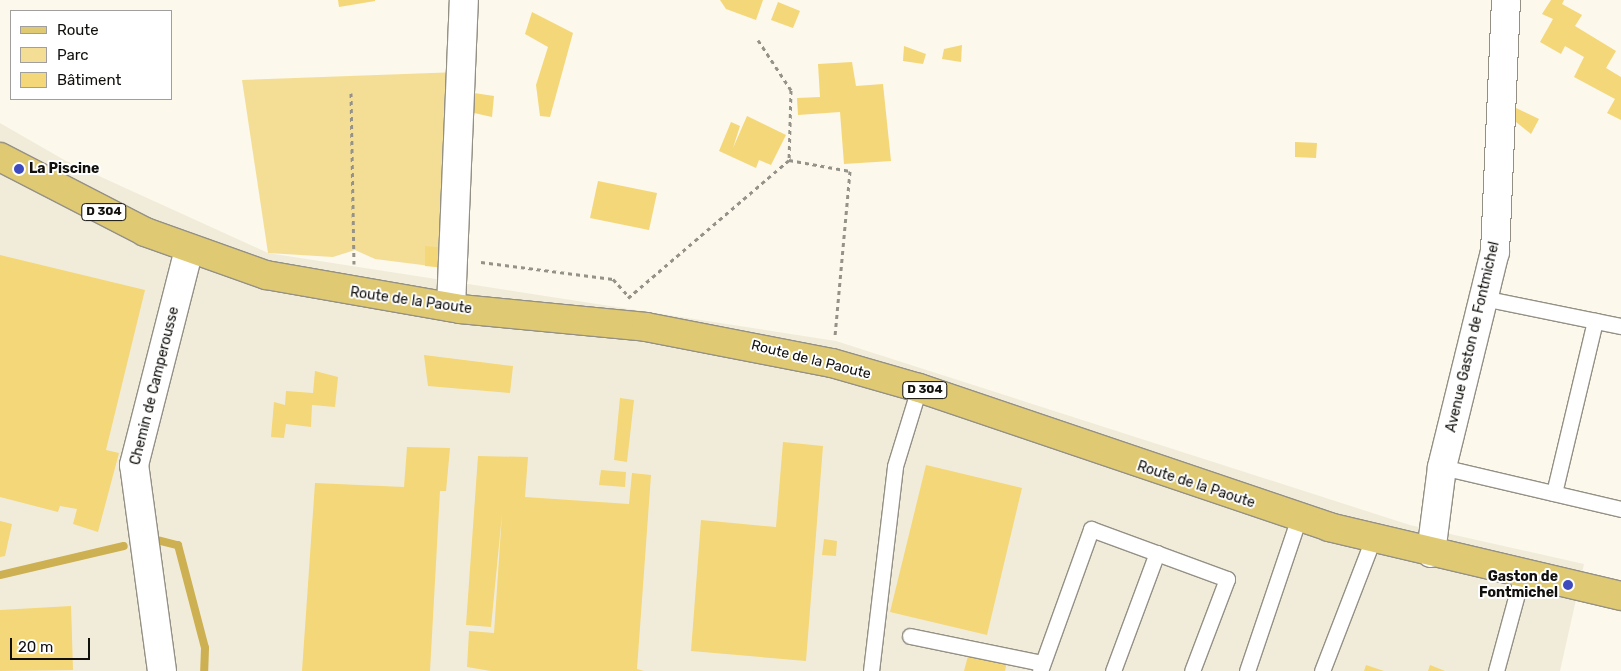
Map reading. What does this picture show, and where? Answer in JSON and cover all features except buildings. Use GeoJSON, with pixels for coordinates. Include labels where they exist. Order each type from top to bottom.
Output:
{"type":"FeatureCollection","features":[{"type":"Feature","properties":{"kind":"main road","name":"Route de la Paoute"},"geometry":{"type":"LineString","coordinates":[[0,157],[190,250],[266,276],[352,292],[451,307],[606,323],[727,340],[832,363],[919,388],[1299,517],[1373,540],[1621,596]]}},
{"type":"Feature","properties":{"kind":"street"},"geometry":{"type":"LineString","coordinates":[[451,307],[455,259],[464,0]]}},
{"type":"Feature","properties":{"kind":"street","name":"Avenue Gaston de Fontmichel"},"geometry":{"type":"LineString","coordinates":[[1431,553],[1442,467],[1496,252],[1506,0]]}},
{"type":"Feature","properties":{"kind":"street","name":"Chemin de Camperousse"},"geometry":{"type":"LineString","coordinates":[[162,671],[137,505],[134,465],[190,250]]}},
{"type":"Feature","properties":{"kind":"lane"},"geometry":{"type":"LineString","coordinates":[[1483,298],[1621,326]]}},
{"type":"Feature","properties":{"kind":"lane"},"geometry":{"type":"LineString","coordinates":[[1554,493],[1595,321]]}},
{"type":"Feature","properties":{"kind":"lane"},"geometry":{"type":"LineString","coordinates":[[871,671],[895,466],[919,388]]}},
{"type":"Feature","properties":{"kind":"lane"},"geometry":{"type":"LineString","coordinates":[[1442,467],[1621,508]]}},
{"type":"Feature","properties":{"kind":"lane"},"geometry":{"type":"LineString","coordinates":[[1247,671],[1299,517]]}},
{"type":"Feature","properties":{"kind":"lane"},"geometry":{"type":"LineString","coordinates":[[910,636],[1041,667],[1091,529],[1227,579],[1192,671]]}},
{"type":"Feature","properties":{"kind":"lane"},"geometry":{"type":"LineString","coordinates":[[1322,671],[1373,540]]}},
{"type":"Feature","properties":{"kind":"lane"},"geometry":{"type":"LineString","coordinates":[[1113,671],[1157,554]]}},
{"type":"Feature","properties":{"kind":"lane"},"geometry":{"type":"LineString","coordinates":[[1496,671],[1522,575]]}},
{"type":"Feature","properties":{"kind":"path"},"geometry":{"type":"LineString","coordinates":[[606,323],[629,298],[789,160],[791,90],[758,40]]}},
{"type":"Feature","properties":{"kind":"path"},"geometry":{"type":"LineString","coordinates":[[351,92],[352,292]]}},
{"type":"Feature","properties":{"kind":"path"},"geometry":{"type":"LineString","coordinates":[[789,160],[850,171],[832,363]]}},
{"type":"Feature","properties":{"kind":"path"},"geometry":{"type":"LineString","coordinates":[[455,259],[613,279],[629,298]]}},
{"type":"Feature","properties":{"kind":"shaded area"},"geometry":{"type":"Polygon","coordinates":[[[0,123],[66,161],[268,253],[836,341],[1410,525],[1584,564],[1560,671],[0,671],[0,123]]]}},
{"type":"Feature","properties":{"kind":"green space"},"geometry":{"type":"Polygon","coordinates":[[[459,72],[446,268],[375,259],[355,250],[333,257],[268,253],[242,80],[459,72]]]}},
{"type":"Feature","properties":{"kind":"waterway"},"geometry":{"type":"LineString","coordinates":[[149,538],[178,545],[205,648],[204,671]]}},
{"type":"Feature","properties":{"kind":"waterway"},"geometry":{"type":"LineString","coordinates":[[0,575],[124,546]]}},
{"type":"Feature","properties":{"kind":"place","name":"La Piscine"},"geometry":{"type":"Point","coordinates":[19,169]}},
{"type":"Feature","properties":{"kind":"place","name":"Gaston de Fontmichel"},"geometry":{"type":"Point","coordinates":[1568,585]}}]}
